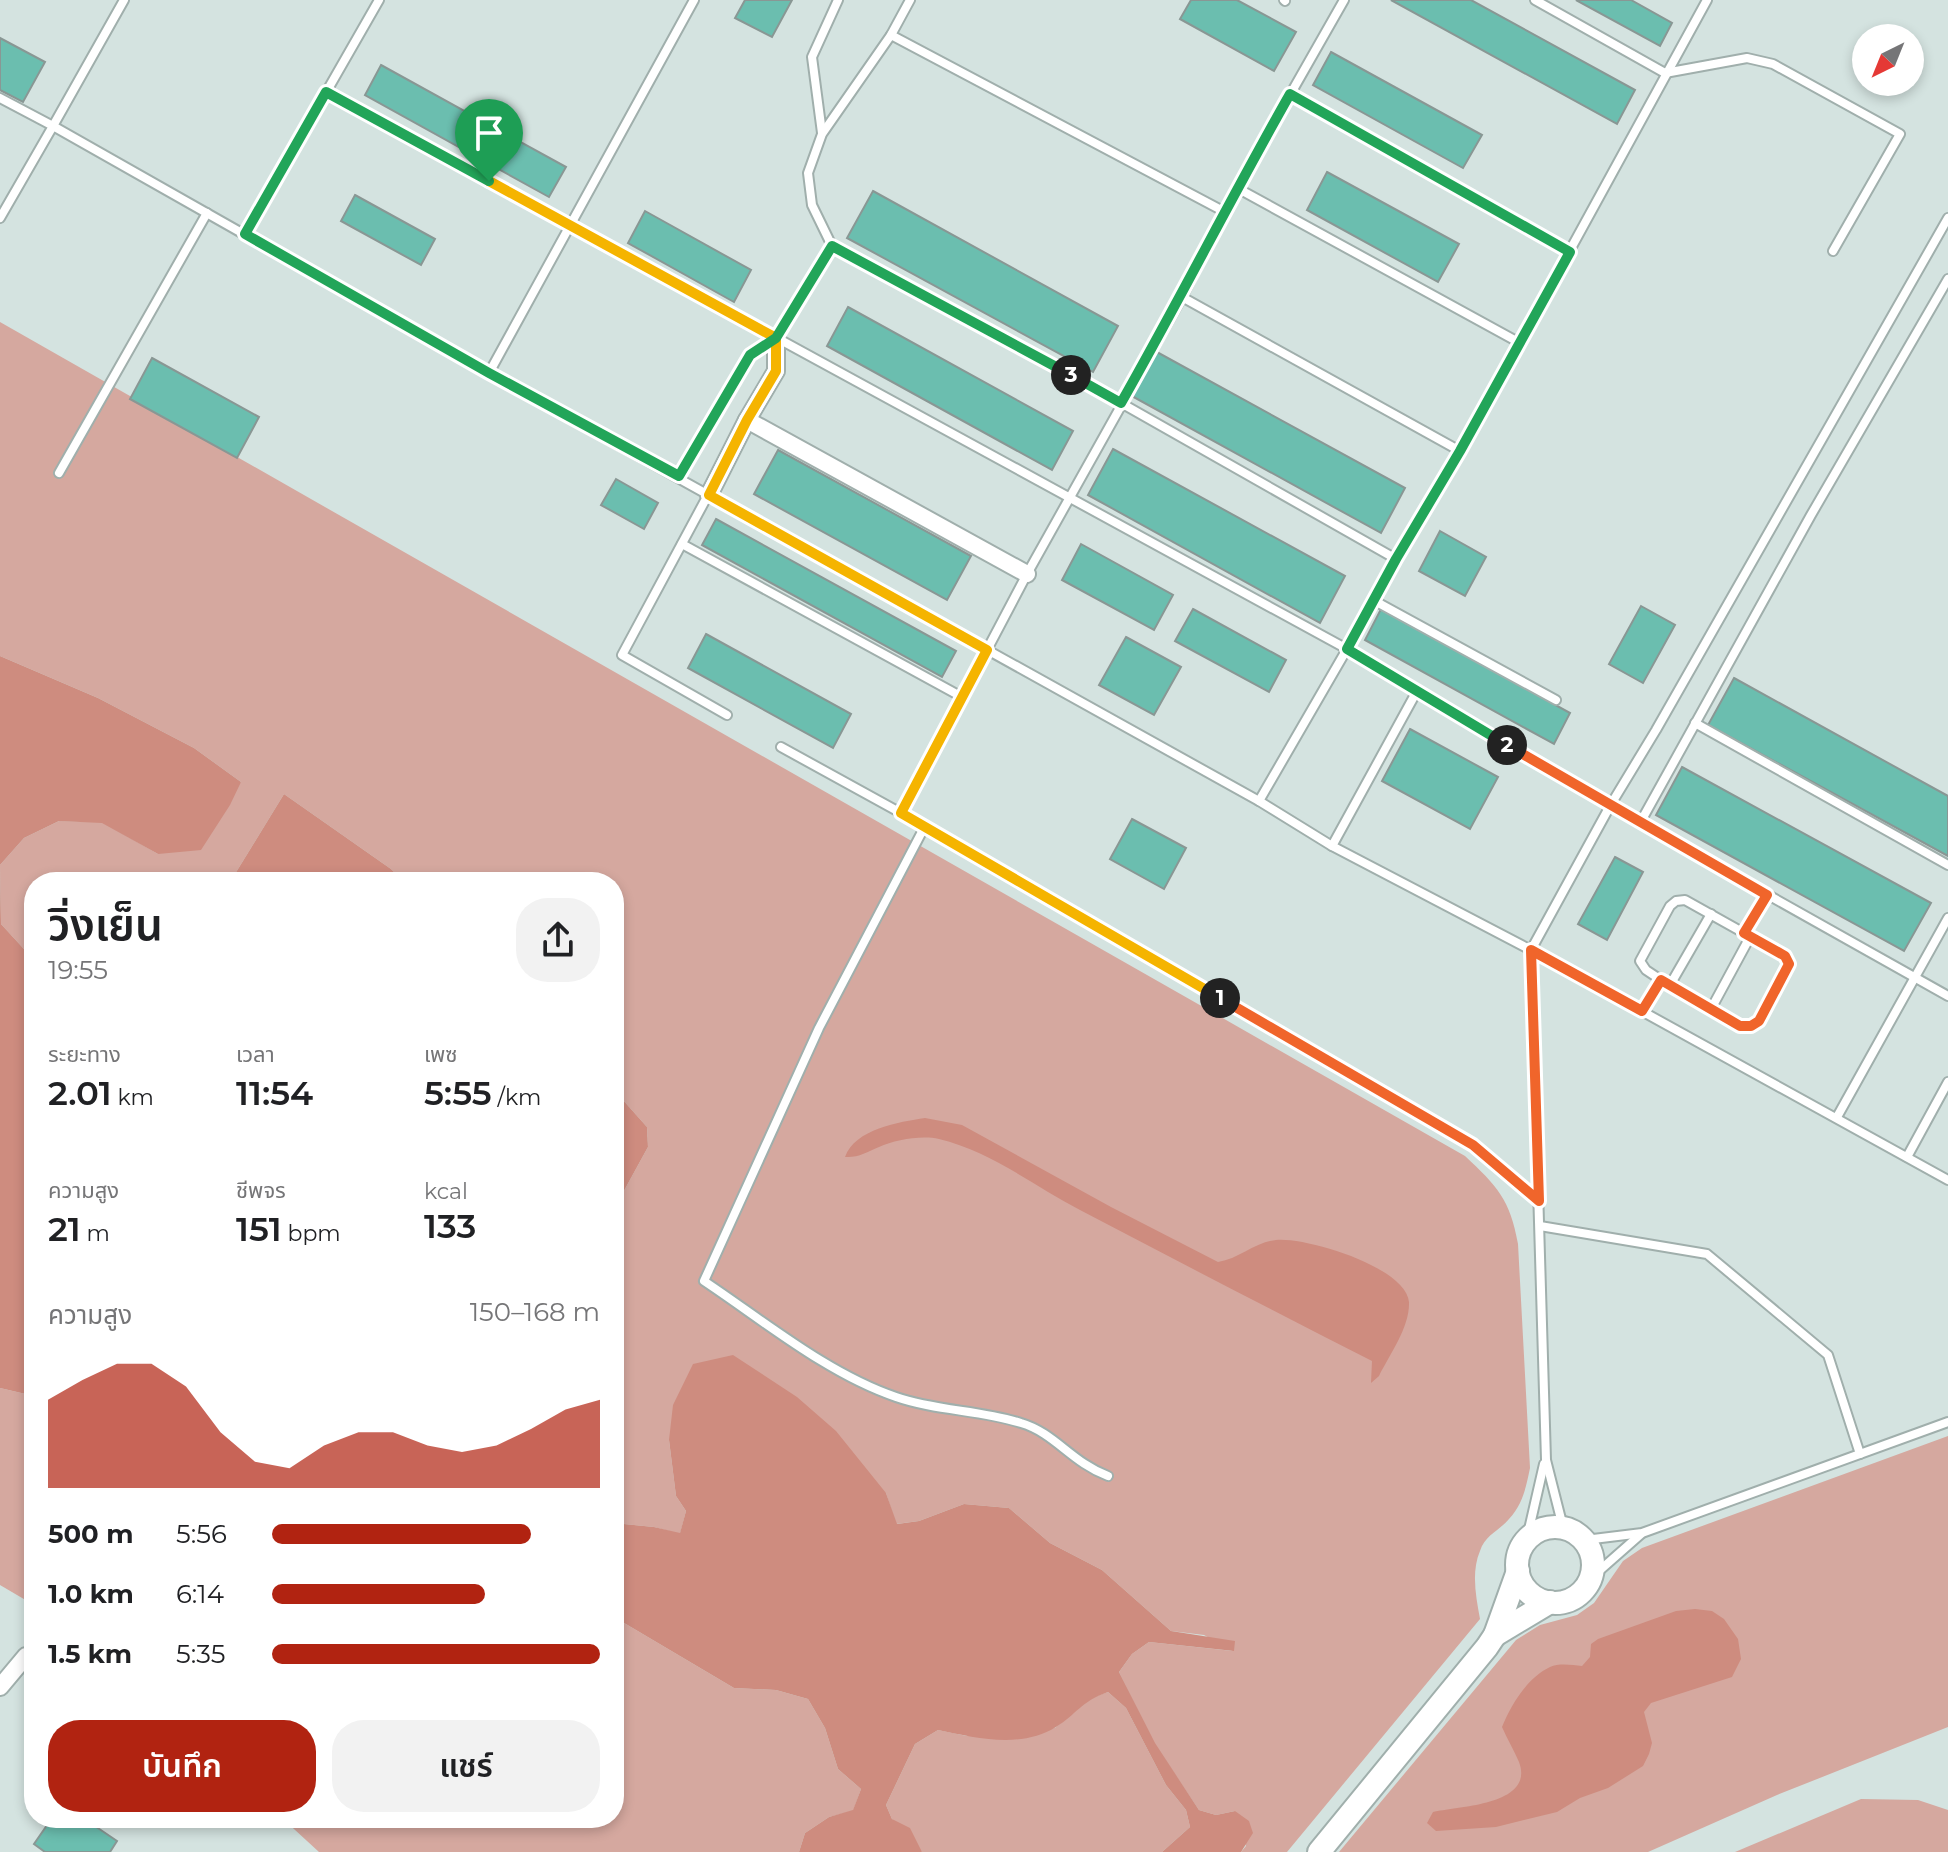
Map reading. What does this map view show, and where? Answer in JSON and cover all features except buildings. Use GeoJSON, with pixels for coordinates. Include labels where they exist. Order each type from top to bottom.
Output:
{"type":"FeatureCollection","features":[{"type":"Feature","properties":{"kind":"street"},"geometry":{"type":"LineString","coordinates":[[709,495],[776,371],[776,338]]}},
{"type":"Feature","properties":{"kind":"street"},"geometry":{"type":"LineString","coordinates":[[747,420],[1027,574]]}},
{"type":"Feature","properties":{"kind":"street"},"geometry":{"type":"LineString","coordinates":[[1549,1527],[1563,1527],[1585,1540],[1592,1552],[1594,1565],[1585,1590],[1575,1598],[1562,1602],[1550,1602],[1529,1592],[1518,1571],[1517,1559],[1527,1538],[1549,1527]]}},
{"type":"Feature","properties":{"kind":"street"},"geometry":{"type":"LineString","coordinates":[[1319,1852],[1495,1635],[1518,1571]]}},
{"type":"Feature","properties":{"kind":"street"},"geometry":{"type":"LineString","coordinates":[[1495,1635],[1550,1602]]}},
{"type":"Feature","properties":{"kind":"street"},"geometry":{"type":"LineString","coordinates":[[0,1687],[24,1658]]}},
{"type":"Feature","properties":{"kind":"lane"},"geometry":{"type":"LineString","coordinates":[[0,218],[124,0]]}},
{"type":"Feature","properties":{"kind":"lane"},"geometry":{"type":"LineString","coordinates":[[245,234],[379,0]]}},
{"type":"Feature","properties":{"kind":"lane"},"geometry":{"type":"LineString","coordinates":[[489,373],[694,0]]}},
{"type":"Feature","properties":{"kind":"lane"},"geometry":{"type":"LineString","coordinates":[[822,134],[812,57],[838,0]]}},
{"type":"Feature","properties":{"kind":"lane"},"geometry":{"type":"LineString","coordinates":[[910,0],[891,35],[822,134],[808,173],[812,205],[832,246],[1121,403],[1396,559]]}},
{"type":"Feature","properties":{"kind":"lane"},"geometry":{"type":"LineString","coordinates":[[901,813],[1027,574],[1182,297],[1237,188],[1344,0]]}},
{"type":"Feature","properties":{"kind":"lane"},"geometry":{"type":"LineString","coordinates":[[1535,0],[1665,73],[1747,58],[1773,64],[1900,134],[1833,251]]}},
{"type":"Feature","properties":{"kind":"lane"},"geometry":{"type":"LineString","coordinates":[[1259,801],[1460,451],[1706,0]]}},
{"type":"Feature","properties":{"kind":"lane"},"geometry":{"type":"LineString","coordinates":[[891,35],[1225,212]]}},
{"type":"Feature","properties":{"kind":"lane"},"geometry":{"type":"LineString","coordinates":[[326,92],[1347,649],[1610,806],[1948,996]]}},
{"type":"Feature","properties":{"kind":"lane"},"geometry":{"type":"LineString","coordinates":[[1290,94],[1570,252]]}},
{"type":"Feature","properties":{"kind":"lane"},"geometry":{"type":"LineString","coordinates":[[0,98],[1259,801],[1332,846],[1531,950],[1948,1180]]}},
{"type":"Feature","properties":{"kind":"lane"},"geometry":{"type":"LineString","coordinates":[[1237,188],[1520,343]]}},
{"type":"Feature","properties":{"kind":"lane"},"geometry":{"type":"LineString","coordinates":[[59,473],[207,213]]}},
{"type":"Feature","properties":{"kind":"lane"},"geometry":{"type":"LineString","coordinates":[[1563,1527],[1546,1460],[1531,950],[1610,806],[1948,218]]}},
{"type":"Feature","properties":{"kind":"lane"},"geometry":{"type":"LineString","coordinates":[[679,476],[750,355],[776,338],[832,246]]}},
{"type":"Feature","properties":{"kind":"lane"},"geometry":{"type":"LineString","coordinates":[[1640,823],[1947,284]]}},
{"type":"Feature","properties":{"kind":"lane"},"geometry":{"type":"LineString","coordinates":[[1182,297],[1460,451]]}},
{"type":"Feature","properties":{"kind":"lane"},"geometry":{"type":"LineString","coordinates":[[709,495],[622,655],[727,715]]}},
{"type":"Feature","properties":{"kind":"lane"},"geometry":{"type":"LineString","coordinates":[[682,544],[962,697]]}},
{"type":"Feature","properties":{"kind":"lane"},"geometry":{"type":"LineString","coordinates":[[1373,600],[1556,700]]}},
{"type":"Feature","properties":{"kind":"lane"},"geometry":{"type":"LineString","coordinates":[[1332,846],[1417,691]]}},
{"type":"Feature","properties":{"kind":"lane"},"geometry":{"type":"LineString","coordinates":[[1695,723],[1948,865]]}},
{"type":"Feature","properties":{"kind":"lane"},"geometry":{"type":"LineString","coordinates":[[781,747],[925,826],[1473,1145],[1539,1201]]}},
{"type":"Feature","properties":{"kind":"lane"},"geometry":{"type":"LineString","coordinates":[[925,826],[819,1028],[704,1281],[843,1374],[896,1398],[1021,1422],[1046,1434],[1088,1468],[1108,1476]]}},
{"type":"Feature","properties":{"kind":"lane"},"geometry":{"type":"LineString","coordinates":[[1711,1009],[1767,895]]}},
{"type":"Feature","properties":{"kind":"lane"},"geometry":{"type":"LineString","coordinates":[[1685,900],[1747,935],[1785,956],[1789,964],[1759,1021],[1751,1026],[1740,1026],[1661,980],[1646,970],[1640,961],[1670,906],[1676,901],[1685,900]]}},
{"type":"Feature","properties":{"kind":"lane"},"geometry":{"type":"LineString","coordinates":[[1670,985],[1711,914]]}},
{"type":"Feature","properties":{"kind":"lane"},"geometry":{"type":"LineString","coordinates":[[1837,1117],[1948,918]]}},
{"type":"Feature","properties":{"kind":"lane"},"geometry":{"type":"LineString","coordinates":[[1642,1011],[1661,980]]}},
{"type":"Feature","properties":{"kind":"lane"},"geometry":{"type":"LineString","coordinates":[[1907,1157],[1948,1082]]}},
{"type":"Feature","properties":{"kind":"lane"},"geometry":{"type":"LineString","coordinates":[[1540,1226],[1707,1254],[1828,1355],[1860,1454]]}},
{"type":"Feature","properties":{"kind":"lane"},"geometry":{"type":"LineString","coordinates":[[1585,1540],[1642,1533],[1948,1422]]}},
{"type":"Feature","properties":{"kind":"lane"},"geometry":{"type":"LineString","coordinates":[[1527,1538],[1546,1460]]}},
{"type":"Feature","properties":{"kind":"lane"},"geometry":{"type":"LineString","coordinates":[[1591,1578],[1642,1533]]}},
{"type":"Feature","properties":{"kind":"shaded area"},"geometry":{"type":"Polygon","coordinates":[[[0,322],[1465,1156],[1494,1185],[1506,1204],[1515,1229],[1530,1468],[1521,1501],[1514,1513],[1482,1546],[1477,1559],[1475,1576],[1480,1619],[1287,1852],[1241,1852],[1246,1846],[1235,1811],[1216,1815],[1199,1810],[1154,1743],[1119,1672],[1132,1654],[1149,1642],[1233,1651],[1204,1635],[1171,1631],[1102,1570],[1050,1543],[1009,1508],[964,1504],[919,1521],[896,1524],[886,1493],[669,1440],[676,1496],[686,1511],[680,1534],[624,1524],[624,1191],[648,1147],[647,1127],[624,1101],[624,872],[394,872],[284,794],[236,872],[24,872],[24,949],[1,924],[0,865],[24,838],[59,821],[102,822],[158,854],[241,782],[194,748],[98,698],[0,656],[0,322]]]}},
{"type":"Feature","properties":{"kind":"shaded area"},"geometry":{"type":"Polygon","coordinates":[[[0,656],[98,698],[194,748],[241,782],[201,850],[158,854],[102,823],[59,821],[24,838],[0,865],[0,656]]]}},
{"type":"Feature","properties":{"kind":"shaded area"},"geometry":{"type":"Polygon","coordinates":[[[284,794],[394,872],[236,872],[284,794]]]}},
{"type":"Feature","properties":{"kind":"shaded area"},"geometry":{"type":"Polygon","coordinates":[[[0,865],[1,924],[24,949],[24,1394],[0,1388],[0,865]]]}},
{"type":"Feature","properties":{"kind":"shaded area"},"geometry":{"type":"Polygon","coordinates":[[[624,1101],[647,1127],[648,1147],[624,1191],[624,1101]]]}},
{"type":"Feature","properties":{"kind":"shaded area"},"geometry":{"type":"Polygon","coordinates":[[[925,1118],[962,1125],[1218,1262],[1268,1241],[1290,1240],[1330,1249],[1374,1266],[1404,1289],[1409,1302],[1406,1321],[1398,1340],[1379,1376],[1371,1383],[1372,1361],[1080,1210],[976,1152],[939,1139],[924,1138],[900,1140],[858,1156],[845,1157],[850,1147],[868,1133],[925,1118]]]}},
{"type":"Feature","properties":{"kind":"shaded area"},"geometry":{"type":"Polygon","coordinates":[[[733,1355],[797,1397],[836,1431],[886,1493],[897,1524],[919,1521],[964,1504],[1009,1508],[1050,1543],[1102,1570],[1171,1631],[1235,1641],[1234,1651],[1149,1642],[1132,1654],[1119,1672],[1155,1743],[1199,1810],[1216,1815],[1235,1811],[1249,1821],[1253,1833],[1241,1852],[1162,1852],[1190,1827],[1186,1810],[1166,1785],[1126,1708],[1108,1692],[1085,1704],[1056,1727],[1028,1738],[998,1740],[938,1730],[915,1744],[886,1805],[892,1819],[910,1828],[922,1852],[799,1852],[805,1833],[829,1817],[853,1810],[861,1789],[838,1769],[825,1728],[808,1699],[776,1690],[734,1688],[624,1623],[624,1524],[680,1533],[686,1511],[676,1496],[669,1440],[673,1405],[693,1364],[733,1355]]]}},
{"type":"Feature","properties":{"kind":"shaded area"},"geometry":{"type":"Polygon","coordinates":[[[0,1388],[24,1394],[24,1599],[0,1585],[0,1388]]]}},
{"type":"Feature","properties":{"kind":"shaded area"},"geometry":{"type":"Polygon","coordinates":[[[1948,1436],[1948,1727],[1777,1795],[1648,1852],[1339,1852],[1516,1640],[1540,1625],[1577,1615],[1594,1603],[1623,1561],[1642,1548],[1948,1436]]]}},
{"type":"Feature","properties":{"kind":"shaded area"},"geometry":{"type":"Polygon","coordinates":[[[1676,1611],[1712,1611],[1724,1619],[1738,1639],[1741,1659],[1732,1677],[1651,1703],[1644,1712],[1652,1743],[1643,1766],[1608,1788],[1580,1798],[1557,1812],[1496,1827],[1436,1831],[1427,1823],[1433,1812],[1492,1801],[1516,1787],[1521,1776],[1519,1762],[1502,1727],[1515,1701],[1534,1678],[1554,1666],[1582,1666],[1590,1657],[1591,1644],[1598,1639],[1676,1611]]]}},
{"type":"Feature","properties":{"kind":"shaded area"},"geometry":{"type":"Polygon","coordinates":[[[624,1623],[734,1688],[776,1690],[808,1699],[825,1728],[838,1769],[861,1789],[853,1811],[829,1817],[805,1833],[799,1852],[319,1852],[293,1828],[624,1828],[624,1623]]]}},
{"type":"Feature","properties":{"kind":"shaded area"},"geometry":{"type":"Polygon","coordinates":[[[1108,1692],[1126,1708],[1166,1785],[1186,1810],[1190,1827],[1162,1852],[922,1852],[892,1819],[886,1805],[915,1744],[938,1730],[967,1736],[1055,1728],[1088,1699],[1108,1692]]]}},
{"type":"Feature","properties":{"kind":"shaded area"},"geometry":{"type":"Polygon","coordinates":[[[1861,1799],[1918,1800],[1948,1810],[1948,1852],[1735,1852],[1861,1799]]]}},
{"type":"Feature","properties":{"kind":"route"},"geometry":{"type":"LineString","coordinates":[[489,181],[326,92],[245,234],[489,373],[679,476],[750,355],[776,338],[832,246],[1121,403],[1182,297],[1237,188],[1290,94],[1570,252],[1347,649],[1767,895],[1744,933],[1785,956],[1789,964],[1759,1021],[1751,1026],[1740,1026],[1661,980],[1642,1011],[1531,950],[1539,1201],[1473,1145],[901,813],[987,650],[709,495],[776,371],[776,338],[489,181]]}}]}
